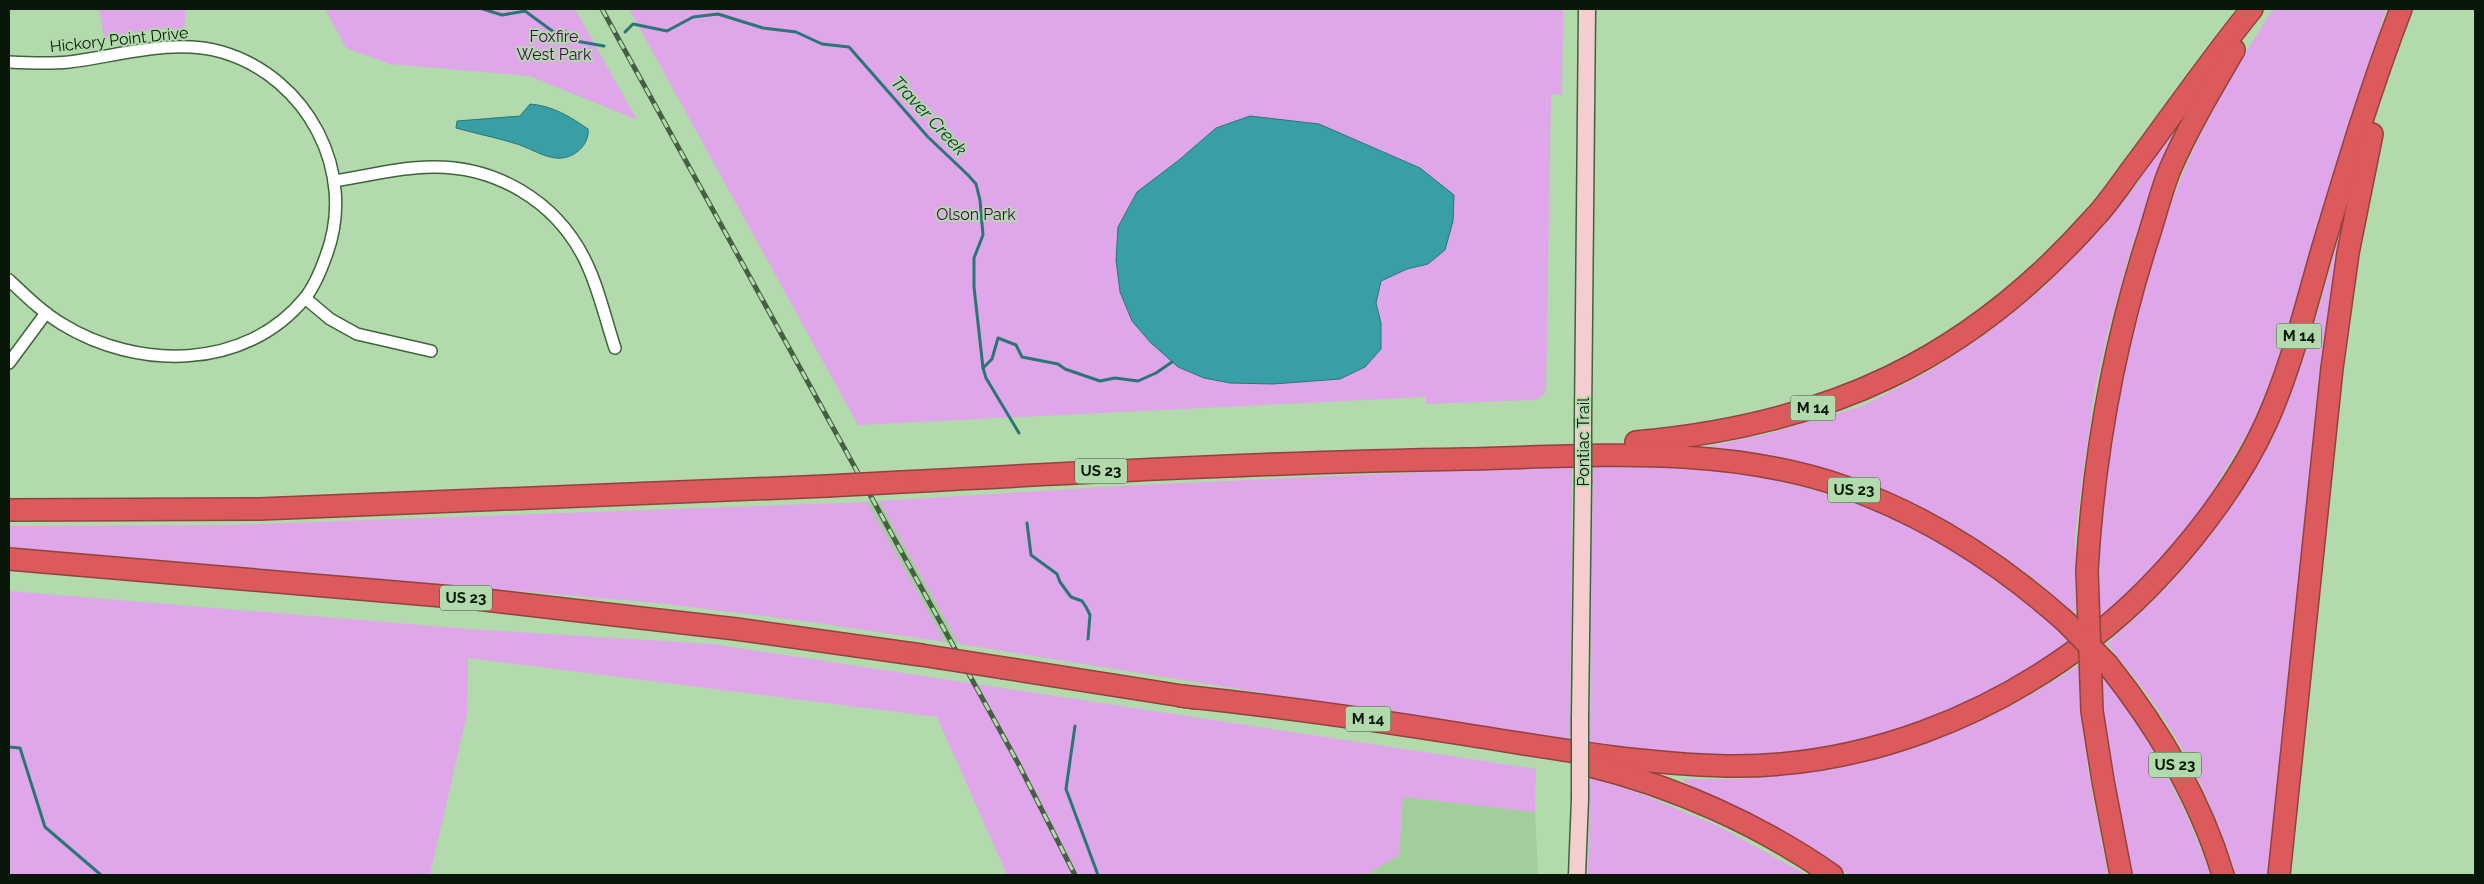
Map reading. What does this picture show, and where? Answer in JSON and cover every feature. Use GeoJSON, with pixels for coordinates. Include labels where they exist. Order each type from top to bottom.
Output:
{"type":"FeatureCollection","features":[{"type":"Feature","properties":{"kind":"highway","name":"M 14"},"geometry":{"type":"LineString","coordinates":[[1301,462],[1454,449],[1634,442],[1715,433],[1786,417],[1840,399],[1892,377],[1977,326],[2058,258],[2097,216],[2252,9]]}},
{"type":"Feature","properties":{"kind":"highway"},"geometry":{"type":"LineString","coordinates":[[2121,875],[2102,781],[2092,711],[2088,655],[2087,570],[2098,444],[2120,330],[2142,255],[2171,168],[2199,111],[2259,9]]}},
{"type":"Feature","properties":{"kind":"highway","name":"M 14"},"geometry":{"type":"LineString","coordinates":[[1181,696],[1316,710],[1606,756],[1730,766],[1846,755],[1910,737],[1960,718],[2020,687],[2076,651],[2114,620],[2154,583],[2217,506],[2248,456],[2267,422],[2295,348],[2377,74],[2401,9]]}},
{"type":"Feature","properties":{"kind":"highway"},"geometry":{"type":"LineString","coordinates":[[2279,875],[2332,368],[2346,272],[2366,161],[2389,68],[2401,9]]}},
{"type":"Feature","properties":{"kind":"highway","name":"US 23"},"geometry":{"type":"LineString","coordinates":[[9,510],[260,509],[827,486],[1301,462],[1638,454],[1732,460],[1835,484],[1887,504],[1964,543],[2003,570],[2066,622],[2108,665],[2136,700],[2180,774],[2200,813],[2223,875]]}},
{"type":"Feature","properties":{"kind":"highway","name":"US 23"},"geometry":{"type":"LineString","coordinates":[[9,559],[477,599],[736,629],[1004,668],[1514,749],[1602,769],[1685,796],[1774,839],[1832,875]]}},
{"type":"Feature","properties":{"kind":"main road","name":"Pontiac Trail"},"geometry":{"type":"LineString","coordinates":[[1577,875],[1580,799],[1587,9]]}},
{"type":"Feature","properties":{"kind":"street","name":"Hickory Point Drive"},"geometry":{"type":"LineString","coordinates":[[9,62],[66,62],[177,47],[212,50],[234,57],[274,78],[304,107],[325,146],[334,181],[336,215],[332,242],[321,269],[305,298],[273,327],[252,340],[226,350],[192,356],[155,355],[113,347],[75,331],[46,313],[9,280]]}},
{"type":"Feature","properties":{"kind":"street"},"geometry":{"type":"LineString","coordinates":[[334,181],[419,168],[444,167],[483,174],[518,188],[554,215],[580,252],[591,274],[614,348]]}},
{"type":"Feature","properties":{"kind":"street"},"geometry":{"type":"LineString","coordinates":[[305,298],[339,325],[358,334],[431,351]]}},
{"type":"Feature","properties":{"kind":"street"},"geometry":{"type":"LineString","coordinates":[[9,363],[46,313]]}},
{"type":"Feature","properties":{"kind":"shaded area"},"geometry":{"type":"Polygon","coordinates":[[[879,501],[959,644],[945,642],[867,502],[879,501]]]}},
{"type":"Feature","properties":{"kind":"shaded area"},"geometry":{"type":"Polygon","coordinates":[[[1403,797],[1535,812],[1538,875],[1366,875],[1399,855],[1403,797]]]}},
{"type":"Feature","properties":{"kind":"green space"},"geometry":{"type":"Polygon","coordinates":[[[99,9],[186,9],[184,29],[157,29],[104,38],[99,9]]]}},
{"type":"Feature","properties":{"kind":"green space","name":"Foxfire West Park"},"geometry":{"type":"Polygon","coordinates":[[[325,9],[575,9],[637,120],[530,76],[390,64],[346,48],[325,9]]]}},
{"type":"Feature","properties":{"kind":"green space","name":"Olson Park"},"geometry":{"type":"Polygon","coordinates":[[[629,9],[1563,9],[1562,95],[1551,94],[1546,392],[1536,400],[1426,404],[1426,397],[858,425],[629,9]]]}},
{"type":"Feature","properties":{"kind":"green space"},"geometry":{"type":"Polygon","coordinates":[[[2273,9],[2386,9],[2288,337],[2260,412],[2200,512],[2157,566],[2097,622],[2098,560],[2110,437],[2121,375],[2135,315],[2153,255],[2174,197],[2198,140],[2215,106],[2273,9]]]}},
{"type":"Feature","properties":{"kind":"green space"},"geometry":{"type":"Polygon","coordinates":[[[2173,134],[2174,136],[2132,245],[2106,339],[2094,394],[2075,535],[2076,610],[2072,612],[2031,577],[1989,547],[1947,521],[1902,499],[1857,481],[1809,467],[1759,455],[1706,447],[1767,434],[1863,406],[1928,372],[1983,336],[2043,288],[2094,236],[2139,182],[2139,177],[2173,134]]]}},
{"type":"Feature","properties":{"kind":"green space"},"geometry":{"type":"Polygon","coordinates":[[[2343,235],[2310,478],[2271,860],[2267,875],[2236,875],[2212,810],[2181,747],[2150,699],[2107,644],[2172,581],[2189,561],[2235,499],[2261,455],[2293,388],[2315,324],[2339,236],[2343,235]]]}},
{"type":"Feature","properties":{"kind":"green space"},"geometry":{"type":"Polygon","coordinates":[[[1536,467],[1572,468],[1570,742],[1458,722],[1452,723],[959,644],[879,501],[1140,485],[1536,467]]]}},
{"type":"Feature","properties":{"kind":"green space"},"geometry":{"type":"Polygon","coordinates":[[[1593,467],[1680,468],[1693,470],[1698,467],[1750,475],[1801,487],[1851,502],[1900,522],[1947,546],[1992,574],[2033,606],[2071,643],[2030,669],[1946,712],[1902,728],[1857,741],[1811,750],[1764,755],[1715,757],[1668,754],[1590,745],[1593,467]]]}},
{"type":"Feature","properties":{"kind":"green space"},"geometry":{"type":"Polygon","coordinates":[[[867,502],[945,642],[804,621],[657,603],[9,547],[9,526],[236,525],[867,502]]]}},
{"type":"Feature","properties":{"kind":"green space"},"geometry":{"type":"Polygon","coordinates":[[[9,591],[469,629],[712,644],[1536,769],[1535,812],[1403,797],[1399,855],[1366,875],[1007,875],[937,717],[468,658],[467,714],[430,875],[9,875],[9,591]]]}},
{"type":"Feature","properties":{"kind":"green space"},"geometry":{"type":"Polygon","coordinates":[[[2078,665],[2088,770],[2108,875],[1849,875],[1834,864],[1683,781],[1684,779],[1737,779],[1789,775],[1840,766],[1890,754],[1940,738],[1987,717],[2034,693],[2078,665]]]}},
{"type":"Feature","properties":{"kind":"green space"},"geometry":{"type":"Polygon","coordinates":[[[2102,674],[2135,721],[2164,770],[2189,821],[2210,875],[2131,875],[2106,739],[2099,676],[2102,674]]]}},
{"type":"Feature","properties":{"kind":"green space"},"geometry":{"type":"Polygon","coordinates":[[[1590,777],[1641,794],[1718,826],[1807,875],[1588,875],[1590,777]]]}},
{"type":"Feature","properties":{"kind":"water"},"geometry":{"type":"Polygon","coordinates":[[[530,104],[560,112],[588,129],[588,135],[583,146],[568,157],[556,158],[542,155],[512,143],[456,128],[457,121],[520,116],[530,104]]]}},
{"type":"Feature","properties":{"kind":"water"},"geometry":{"type":"Polygon","coordinates":[[[1250,116],[1319,124],[1420,168],[1454,195],[1453,221],[1445,250],[1428,264],[1407,269],[1381,281],[1376,303],[1381,323],[1381,349],[1365,367],[1340,379],[1273,384],[1230,383],[1204,378],[1178,367],[1150,342],[1132,321],[1120,292],[1116,260],[1118,227],[1137,192],[1179,160],[1216,128],[1250,116]]]}},
{"type":"Feature","properties":{"kind":"waterway","name":"Traver Creek"},"geometry":{"type":"LineString","coordinates":[[483,9],[502,15],[525,11],[555,33],[566,32],[576,41],[604,46]]}},
{"type":"Feature","properties":{"kind":"waterway","name":"Traver Creek"},"geometry":{"type":"LineString","coordinates":[[625,32],[633,24],[667,31],[693,17],[718,14],[763,28],[796,32],[822,44],[849,47],[928,137],[976,184],[980,200],[983,235],[974,258],[974,287],[983,368],[986,378],[1019,433]]}},
{"type":"Feature","properties":{"kind":"waterway"},"geometry":{"type":"LineString","coordinates":[[983,368],[992,359],[998,338],[1016,345],[1022,357],[1058,364],[1065,369],[1100,381],[1115,378],[1138,381],[1156,373],[1172,362]]}},
{"type":"Feature","properties":{"kind":"waterway","name":"Traver Creek"},"geometry":{"type":"LineString","coordinates":[[1027,523],[1031,555],[1057,574],[1060,582],[1071,597],[1082,601],[1086,607],[1090,615],[1088,639]]}},
{"type":"Feature","properties":{"kind":"waterway","name":"Traver Creek"},"geometry":{"type":"LineString","coordinates":[[1075,726],[1066,789],[1098,875]]}},
{"type":"Feature","properties":{"kind":"waterway"},"geometry":{"type":"LineString","coordinates":[[9,747],[20,748],[45,827],[101,875]]}},
{"type":"Feature","properties":{"kind":"railway"},"geometry":{"type":"LineString","coordinates":[[602,9],[1018,763],[1075,875]]}}]}
